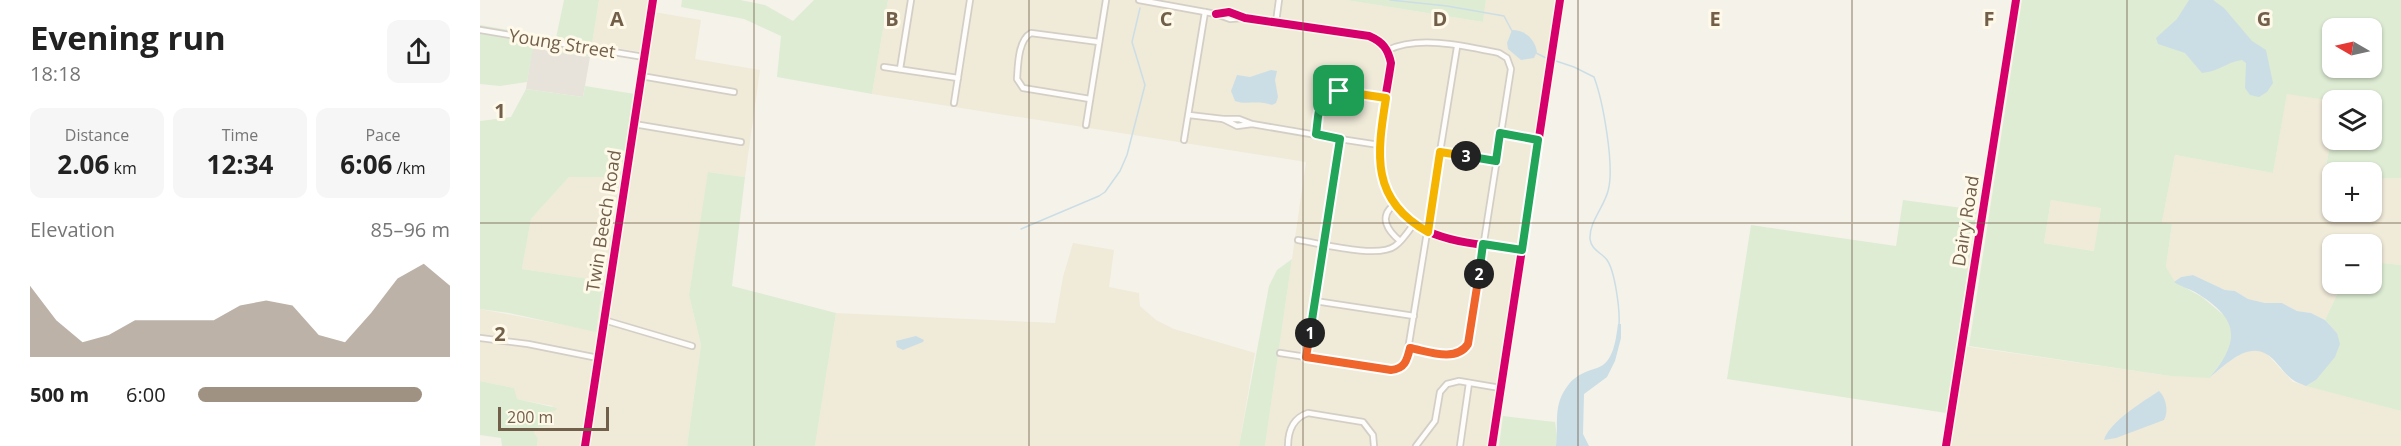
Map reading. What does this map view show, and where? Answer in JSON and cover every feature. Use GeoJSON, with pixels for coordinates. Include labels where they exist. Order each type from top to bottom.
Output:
{"type":"FeatureCollection","features":[{"type":"Feature","properties":{"kind":"street","name":"Twin Beech Road"},"geometry":{"type":"LineString","coordinates":[[585,446],[653,0]]}},
{"type":"Feature","properties":{"kind":"street"},"geometry":{"type":"LineString","coordinates":[[900,69],[911,0]]}},
{"type":"Feature","properties":{"kind":"street"},"geometry":{"type":"LineString","coordinates":[[954,103],[970,0]]}},
{"type":"Feature","properties":{"kind":"street"},"geometry":{"type":"LineString","coordinates":[[1086,125],[1106,0]]}},
{"type":"Feature","properties":{"kind":"street"},"geometry":{"type":"LineString","coordinates":[[1139,0],[1216,14],[1231,12],[1245,18],[1369,36],[1378,40],[1388,50],[1391,63],[1379,145],[1379,163],[1384,183],[1394,205],[1413,225],[1428,232],[1448,239],[1522,250]]}},
{"type":"Feature","properties":{"kind":"street"},"geometry":{"type":"LineString","coordinates":[[1276,22],[1279,0]]}},
{"type":"Feature","properties":{"kind":"street"},"geometry":{"type":"LineString","coordinates":[[1492,446],[1560,0]]}},
{"type":"Feature","properties":{"kind":"street","name":"Dairy Road"},"geometry":{"type":"LineString","coordinates":[[1946,446],[2016,0]]}},
{"type":"Feature","properties":{"kind":"street"},"geometry":{"type":"LineString","coordinates":[[1184,140],[1205,12]]}},
{"type":"Feature","properties":{"kind":"street","name":"Young Street"},"geometry":{"type":"LineString","coordinates":[[480,30],[644,57]]}},
{"type":"Feature","properties":{"kind":"street"},"geometry":{"type":"LineString","coordinates":[[1090,99],[1023,88],[1017,79],[1018,68],[1023,39],[1031,33],[1099,42]]}},
{"type":"Feature","properties":{"kind":"street"},"geometry":{"type":"LineString","coordinates":[[1388,50],[1405,44],[1430,42],[1496,52],[1509,62],[1511,70],[1469,339],[1465,349],[1453,355],[1410,348]]}},
{"type":"Feature","properties":{"kind":"street"},"geometry":{"type":"LineString","coordinates":[[1280,353],[1391,370],[1403,366],[1408,358],[1457,47]]}},
{"type":"Feature","properties":{"kind":"street"},"geometry":{"type":"LineString","coordinates":[[884,67],[958,78]]}},
{"type":"Feature","properties":{"kind":"street"},"geometry":{"type":"LineString","coordinates":[[641,76],[734,92]]}},
{"type":"Feature","properties":{"kind":"street"},"geometry":{"type":"LineString","coordinates":[[1316,134],[1320,102],[1330,92],[1339,91],[1386,98]]}},
{"type":"Feature","properties":{"kind":"street"},"geometry":{"type":"LineString","coordinates":[[1189,115],[1239,119],[1252,124],[1379,145]]}},
{"type":"Feature","properties":{"kind":"street"},"geometry":{"type":"LineString","coordinates":[[634,124],[741,142]]}},
{"type":"Feature","properties":{"kind":"street"},"geometry":{"type":"LineString","coordinates":[[1500,133],[1538,140]]}},
{"type":"Feature","properties":{"kind":"street"},"geometry":{"type":"LineString","coordinates":[[1306,357],[1340,139]]}},
{"type":"Feature","properties":{"kind":"street"},"geometry":{"type":"LineString","coordinates":[[1440,152],[1496,161]]}},
{"type":"Feature","properties":{"kind":"street"},"geometry":{"type":"LineString","coordinates":[[1394,205],[1387,212],[1385,221],[1390,232],[1400,241]]}},
{"type":"Feature","properties":{"kind":"street"},"geometry":{"type":"LineString","coordinates":[[1298,240],[1373,252],[1394,247],[1413,225]]}},
{"type":"Feature","properties":{"kind":"street"},"geometry":{"type":"LineString","coordinates":[[1315,301],[1414,316]]}},
{"type":"Feature","properties":{"kind":"street"},"geometry":{"type":"LineString","coordinates":[[604,320],[692,346]]}},
{"type":"Feature","properties":{"kind":"street"},"geometry":{"type":"LineString","coordinates":[[480,338],[528,344],[598,358]]}},
{"type":"Feature","properties":{"kind":"street"},"geometry":{"type":"LineString","coordinates":[[1416,446],[1435,421],[1440,392],[1444,386],[1455,381],[1500,388]]}},
{"type":"Feature","properties":{"kind":"street"},"geometry":{"type":"LineString","coordinates":[[1460,446],[1469,383]]}},
{"type":"Feature","properties":{"kind":"street"},"geometry":{"type":"LineString","coordinates":[[1288,446],[1292,426],[1300,417],[1308,413],[1363,422],[1373,435],[1374,446]]}},
{"type":"Feature","properties":{"kind":"shaded area"},"geometry":{"type":"Polygon","coordinates":[[[599,0],[650,0],[648,11],[701,20],[695,59],[760,70],[745,177],[709,172],[689,295],[701,345],[687,446],[537,446],[538,438],[534,433],[535,428],[548,426],[547,413],[553,406],[516,399],[514,388],[480,381],[480,309],[596,331],[603,281],[522,269],[531,219],[569,177],[580,176],[608,165],[624,164],[641,52],[592,44],[599,0]]]}},
{"type":"Feature","properties":{"kind":"shaded area"},"geometry":{"type":"Polygon","coordinates":[[[888,0],[1346,0],[1483,22],[1486,0],[1557,0],[1488,446],[1265,446],[1306,162],[872,94],[888,0]]]}},
{"type":"Feature","properties":{"kind":"shaded area"},"geometry":{"type":"Polygon","coordinates":[[[2189,0],[2213,0],[2224,8],[2252,41],[2266,50],[2273,83],[2267,92],[2259,97],[2250,95],[2245,88],[2246,63],[2242,60],[2202,73],[2185,53],[2158,44],[2156,38],[2177,19],[2189,0]]]}},
{"type":"Feature","properties":{"kind":"shaded area"},"geometry":{"type":"Polygon","coordinates":[[[1512,30],[1521,32],[1532,39],[1537,52],[1534,58],[1521,60],[1508,49],[1507,43],[1512,30]]]}},
{"type":"Feature","properties":{"kind":"shaded area"},"geometry":{"type":"Polygon","coordinates":[[[532,48],[590,57],[583,97],[526,89],[532,48]]]}},
{"type":"Feature","properties":{"kind":"shaded area"},"geometry":{"type":"Polygon","coordinates":[[[1271,70],[1277,71],[1275,80],[1278,97],[1276,103],[1272,105],[1235,101],[1231,91],[1237,75],[1250,77],[1271,70]]]}},
{"type":"Feature","properties":{"kind":"shaded area"},"geometry":{"type":"Polygon","coordinates":[[[2287,93],[2322,99],[2322,150],[2329,150],[2327,162],[2322,162],[2322,222],[2382,222],[2382,179],[2401,178],[2401,265],[2382,263],[2382,234],[2322,234],[2322,294],[2337,294],[2325,320],[2311,313],[2297,311],[2282,303],[2265,303],[2248,299],[2235,291],[2225,290],[2193,275],[2181,277],[2174,282],[2166,267],[2172,224],[2162,222],[2175,155],[2273,173],[2287,93]]]}},
{"type":"Feature","properties":{"kind":"shaded area"},"geometry":{"type":"Polygon","coordinates":[[[2051,200],[2101,207],[2095,251],[2044,243],[2051,200]]]}},
{"type":"Feature","properties":{"kind":"shaded area"},"geometry":{"type":"Polygon","coordinates":[[[1073,243],[1114,250],[1109,287],[1139,293],[1140,306],[1156,320],[1174,329],[1255,353],[1239,446],[815,446],[836,313],[1055,323],[1063,277],[1073,243]]]}},
{"type":"Feature","properties":{"kind":"shaded area"},"geometry":{"type":"Polygon","coordinates":[[[2193,275],[2225,290],[2235,291],[2248,299],[2265,303],[2282,303],[2297,311],[2311,313],[2325,320],[2337,333],[2340,344],[2335,357],[2316,380],[2306,386],[2291,379],[2274,360],[2257,351],[2241,354],[2210,377],[2227,351],[2231,340],[2231,330],[2220,311],[2195,292],[2174,282],[2181,277],[2193,275]]]}},
{"type":"Feature","properties":{"kind":"shaded area"},"geometry":{"type":"Polygon","coordinates":[[[1618,324],[1621,324],[1621,338],[1615,361],[1607,377],[1584,394],[1583,434],[1589,446],[1556,446],[1560,399],[1575,378],[1603,365],[1611,356],[1618,324]]]}},
{"type":"Feature","properties":{"kind":"shaded area"},"geometry":{"type":"Polygon","coordinates":[[[916,336],[924,340],[923,342],[903,350],[897,347],[896,341],[916,336]]]}},
{"type":"Feature","properties":{"kind":"shaded area"},"geometry":{"type":"Polygon","coordinates":[[[1956,345],[2170,376],[2210,377],[2231,360],[2250,349],[2264,351],[2293,382],[2401,411],[2401,446],[1941,446],[1956,345]]]}},
{"type":"Feature","properties":{"kind":"shaded area"},"geometry":{"type":"Polygon","coordinates":[[[2159,391],[2166,405],[2164,420],[2116,438],[2104,440],[2107,433],[2120,419],[2159,391]]]}},
{"type":"Feature","properties":{"kind":"green space"},"geometry":{"type":"Polygon","coordinates":[[[564,0],[599,0],[590,57],[533,48],[527,82],[500,86],[480,84],[480,25],[556,38],[564,0]]]}},
{"type":"Feature","properties":{"kind":"green space"},"geometry":{"type":"Polygon","coordinates":[[[682,0],[740,0],[765,5],[793,21],[814,0],[888,0],[872,94],[777,77],[781,36],[744,19],[681,7],[682,0]]]}},
{"type":"Feature","properties":{"kind":"green space"},"geometry":{"type":"Polygon","coordinates":[[[1346,0],[1486,0],[1483,22],[1346,0]]]}},
{"type":"Feature","properties":{"kind":"green space"},"geometry":{"type":"Polygon","coordinates":[[[2022,0],[2401,0],[2401,178],[2382,179],[2382,162],[2327,162],[2329,150],[2382,150],[2382,90],[2322,90],[2322,99],[2287,94],[2273,173],[2175,155],[2162,222],[2172,224],[2166,267],[2175,282],[2202,297],[2227,318],[2233,336],[2229,351],[2210,378],[2170,376],[1969,346],[2022,0]],[[2051,200],[2044,243],[2094,251],[2101,208],[2051,200]]]}},
{"type":"Feature","properties":{"kind":"green space"},"geometry":{"type":"Polygon","coordinates":[[[585,86],[635,94],[624,164],[608,165],[605,177],[569,177],[531,219],[522,269],[603,281],[596,332],[480,309],[480,121],[511,117],[526,89],[583,97],[585,86]]]}},
{"type":"Feature","properties":{"kind":"green space"},"geometry":{"type":"Polygon","coordinates":[[[708,172],[745,177],[732,286],[836,313],[815,446],[687,446],[701,345],[689,295],[708,172]]]}},
{"type":"Feature","properties":{"kind":"green space"},"geometry":{"type":"Polygon","coordinates":[[[1903,200],[1977,210],[1946,413],[1727,379],[1751,225],[1896,246],[1903,200]]]}},
{"type":"Feature","properties":{"kind":"green space"},"geometry":{"type":"Polygon","coordinates":[[[1292,259],[1265,446],[1239,446],[1269,286],[1277,270],[1292,259]]]}},
{"type":"Feature","properties":{"kind":"green space"},"geometry":{"type":"Polygon","coordinates":[[[2382,263],[2401,265],[2401,411],[2306,386],[2316,380],[2337,333],[2325,320],[2337,294],[2382,294],[2382,263]]]}},
{"type":"Feature","properties":{"kind":"green space"},"geometry":{"type":"Polygon","coordinates":[[[480,381],[514,388],[517,399],[557,408],[555,411],[547,412],[552,416],[554,422],[548,426],[535,428],[534,433],[538,438],[537,446],[502,446],[501,438],[480,435],[480,381]]]}},
{"type":"Feature","properties":{"kind":"green space"},"geometry":{"type":"Polygon","coordinates":[[[1503,416],[1555,422],[1556,446],[1499,446],[1503,416]]]}},
{"type":"Feature","properties":{"kind":"waterway"},"geometry":{"type":"LineString","coordinates":[[1390,0],[1447,6],[1504,16],[1512,31]]}},
{"type":"Feature","properties":{"kind":"waterway"},"geometry":{"type":"LineString","coordinates":[[1021,229],[1099,196],[1105,192],[1120,171],[1127,155],[1145,85],[1132,42],[1140,8]]}},
{"type":"Feature","properties":{"kind":"waterway"},"geometry":{"type":"LineString","coordinates":[[1536,53],[1546,58]]}},
{"type":"Feature","properties":{"kind":"waterway"},"geometry":{"type":"LineString","coordinates":[[1553,60],[1594,77],[1601,102],[1609,151],[1610,180],[1606,197],[1594,221],[1590,239],[1594,249],[1610,265],[1618,300],[1619,324]]}},
{"type":"Feature","properties":{"kind":"cycle path"},"geometry":{"type":"LineString","coordinates":[[585,446],[653,0]]}},
{"type":"Feature","properties":{"kind":"cycle path"},"geometry":{"type":"LineString","coordinates":[[1492,446],[1560,0]]}},
{"type":"Feature","properties":{"kind":"cycle path"},"geometry":{"type":"LineString","coordinates":[[1946,446],[2016,0]]}},
{"type":"Feature","properties":{"kind":"cycle path"},"geometry":{"type":"LineString","coordinates":[[1216,14],[1229,12],[1245,18],[1369,36],[1381,43],[1391,63],[1380,135],[1380,162],[1387,190],[1397,208],[1410,221],[1444,237],[1463,242],[1522,250]]}},
{"type":"Feature","properties":{"kind":"route"},"geometry":{"type":"LineString","coordinates":[[1339,91],[1386,98],[1379,145],[1382,177],[1394,205],[1413,225],[1428,232],[1440,152],[1496,161],[1500,133],[1538,140],[1522,250],[1483,244],[1468,344],[1461,352],[1453,355],[1410,348],[1406,362],[1397,370],[1306,357],[1340,139],[1316,134],[1320,102],[1324,95],[1339,91]]}}]}
